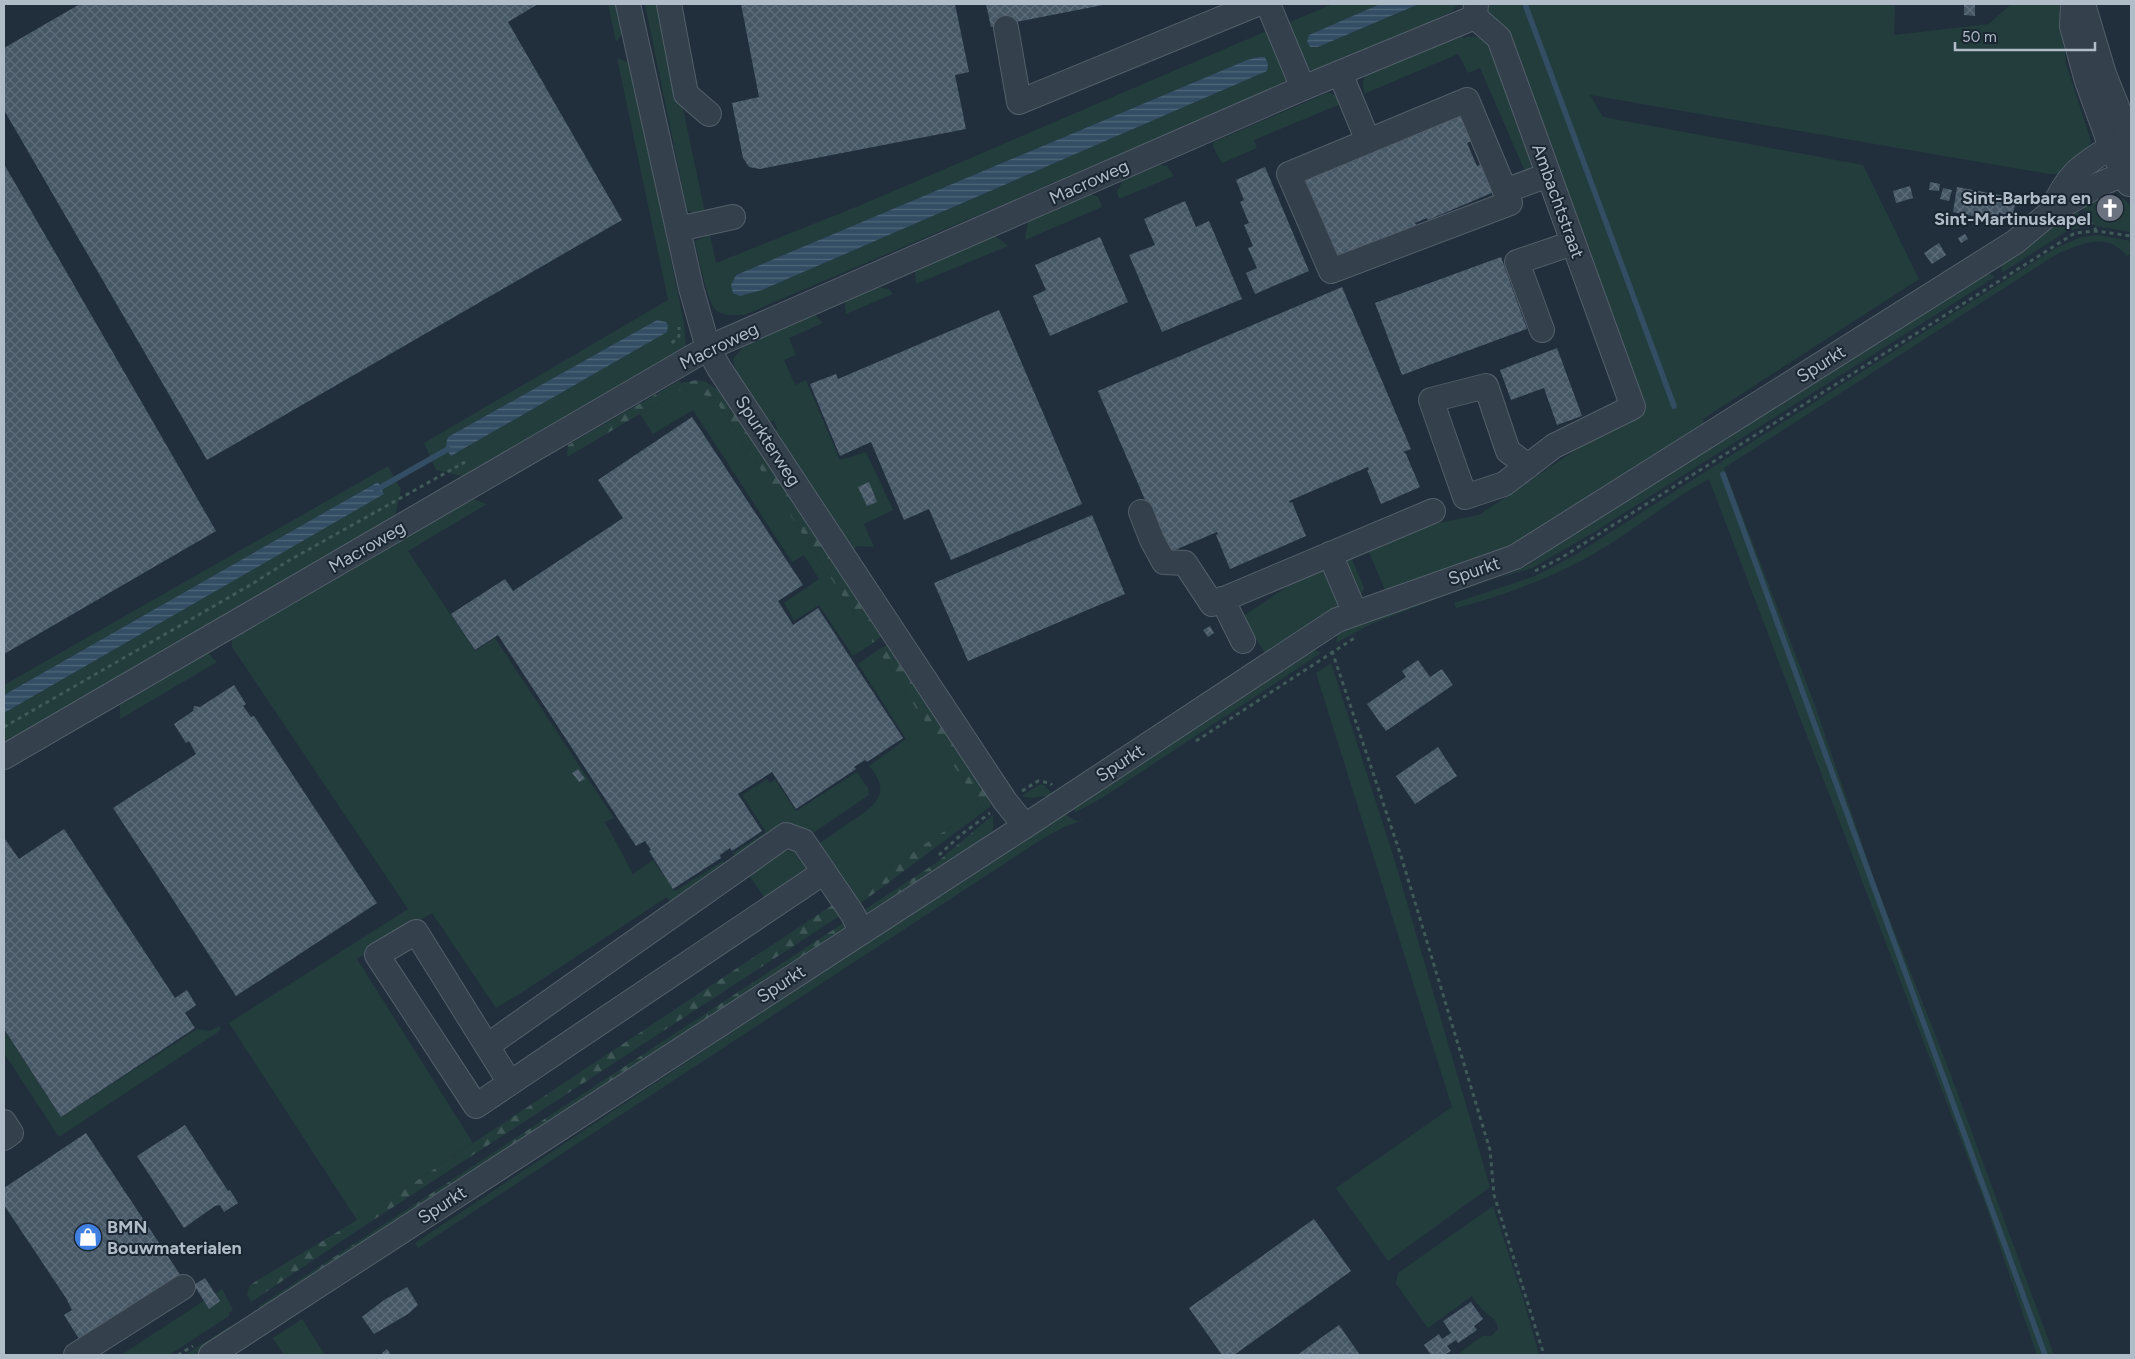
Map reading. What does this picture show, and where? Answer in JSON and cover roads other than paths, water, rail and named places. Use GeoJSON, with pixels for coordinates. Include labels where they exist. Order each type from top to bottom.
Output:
{"type":"FeatureCollection","features":[{"type":"Feature","properties":{"kind":"street","name":"Spurkterweg"},"geometry":{"type":"LineString","coordinates":[[628,4],[690,288],[708,348],[719,368],[1005,801],[1025,826]]}},
{"type":"Feature","properties":{"kind":"street"},"geometry":{"type":"LineString","coordinates":[[669,4],[686,94],[709,114]]}},
{"type":"Feature","properties":{"kind":"street"},"geometry":{"type":"LineString","coordinates":[[1006,28],[1019,102],[1257,4]]}},
{"type":"Feature","properties":{"kind":"street"},"geometry":{"type":"LineString","coordinates":[[1268,4],[1303,88]]}},
{"type":"Feature","properties":{"kind":"street"},"geometry":{"type":"LineString","coordinates":[[2073,4],[2072,26],[2087,81],[2124,147]]}},
{"type":"Feature","properties":{"kind":"street"},"geometry":{"type":"LineString","coordinates":[[2083,4],[2124,147],[2129,174]]}},
{"type":"Feature","properties":{"kind":"street","name":"Macroweg"},"geometry":{"type":"LineString","coordinates":[[4,757],[708,348],[1340,73],[1476,10]]}},
{"type":"Feature","properties":{"kind":"street","name":"Ambachtstraat"},"geometry":{"type":"LineString","coordinates":[[1476,10],[1499,38],[1633,406],[1554,446],[1528,466]]}},
{"type":"Feature","properties":{"kind":"street"},"geometry":{"type":"LineString","coordinates":[[1340,73],[1368,141]]}},
{"type":"Feature","properties":{"kind":"street"},"geometry":{"type":"LineString","coordinates":[[1467,100],[1505,191],[1510,203],[1331,271],[1289,174],[1467,100]]}},
{"type":"Feature","properties":{"kind":"street","name":"Spurkt"},"geometry":{"type":"LineString","coordinates":[[2051,212],[2062,188],[2081,165],[2124,147]]}},
{"type":"Feature","properties":{"kind":"street","name":"Spurkt"},"geometry":{"type":"LineString","coordinates":[[211,1355],[1025,826],[1337,620],[1515,557],[2008,246],[2051,212],[2100,184],[2129,174]]}},
{"type":"Feature","properties":{"kind":"street"},"geometry":{"type":"LineString","coordinates":[[1505,191],[1548,175]]}},
{"type":"Feature","properties":{"kind":"street"},"geometry":{"type":"LineString","coordinates":[[678,229],[733,217]]}},
{"type":"Feature","properties":{"kind":"street"},"geometry":{"type":"LineString","coordinates":[[1542,330],[1517,262],[1573,243]]}},
{"type":"Feature","properties":{"kind":"street"},"geometry":{"type":"LineString","coordinates":[[1486,386],[1508,451],[1528,466],[1504,484],[1466,497],[1431,400],[1486,386]]}},
{"type":"Feature","properties":{"kind":"street"},"geometry":{"type":"LineString","coordinates":[[1141,512],[1152,540],[1164,562],[1185,564],[1212,604],[1433,511]]}},
{"type":"Feature","properties":{"kind":"street"},"geometry":{"type":"LineString","coordinates":[[1330,554],[1354,613]]}},
{"type":"Feature","properties":{"kind":"street"},"geometry":{"type":"LineString","coordinates":[[1222,599],[1243,641]]}},
{"type":"Feature","properties":{"kind":"street"},"geometry":{"type":"LineString","coordinates":[[487,1046],[786,835],[804,841],[862,932]]}},
{"type":"Feature","properties":{"kind":"street"},"geometry":{"type":"LineString","coordinates":[[510,1083],[416,932],[377,955],[476,1106],[824,872]]}},
{"type":"Feature","properties":{"kind":"street"},"geometry":{"type":"LineString","coordinates":[[4,1122],[11,1133],[4,1138]]}},
{"type":"Feature","properties":{"kind":"street"},"geometry":{"type":"LineString","coordinates":[[76,1355],[183,1287]]}},
{"type":"Feature","properties":{"kind":"water"},"geometry":{"type":"Polygon","coordinates":[[[1380,4],[1419,4],[1318,47],[1310,47],[1307,42],[1309,35],[1380,4]]]}},
{"type":"Feature","properties":{"kind":"water"},"geometry":{"type":"Polygon","coordinates":[[[1265,57],[1268,64],[1267,71],[762,290],[740,296],[733,293],[731,285],[736,275],[1247,60],[1265,57]]]}},
{"type":"Feature","properties":{"kind":"water"},"geometry":{"type":"Polygon","coordinates":[[[657,320],[666,322],[668,325],[667,332],[451,456],[449,454],[446,445],[448,437],[657,320]]]}},
{"type":"Feature","properties":{"kind":"water"},"geometry":{"type":"Polygon","coordinates":[[[378,482],[384,494],[4,713],[4,695],[378,482]]]}},
{"type":"Feature","properties":{"kind":"waterway"},"geometry":{"type":"LineString","coordinates":[[1525,4],[1674,406]]}},
{"type":"Feature","properties":{"kind":"waterway"},"geometry":{"type":"LineString","coordinates":[[376,490],[448,449]]}},
{"type":"Feature","properties":{"kind":"waterway"},"geometry":{"type":"LineString","coordinates":[[1723,474],[2045,1355]]}},
{"type":"Feature","properties":{"kind":"place","name":"Sint-Barbara en Sint-Martinuskapel"},"geometry":{"type":"Point","coordinates":[2110,208]}},
{"type":"Feature","properties":{"kind":"place","name":"BMN Bouwmaterialen"},"geometry":{"type":"Point","coordinates":[88,1237]}}]}
